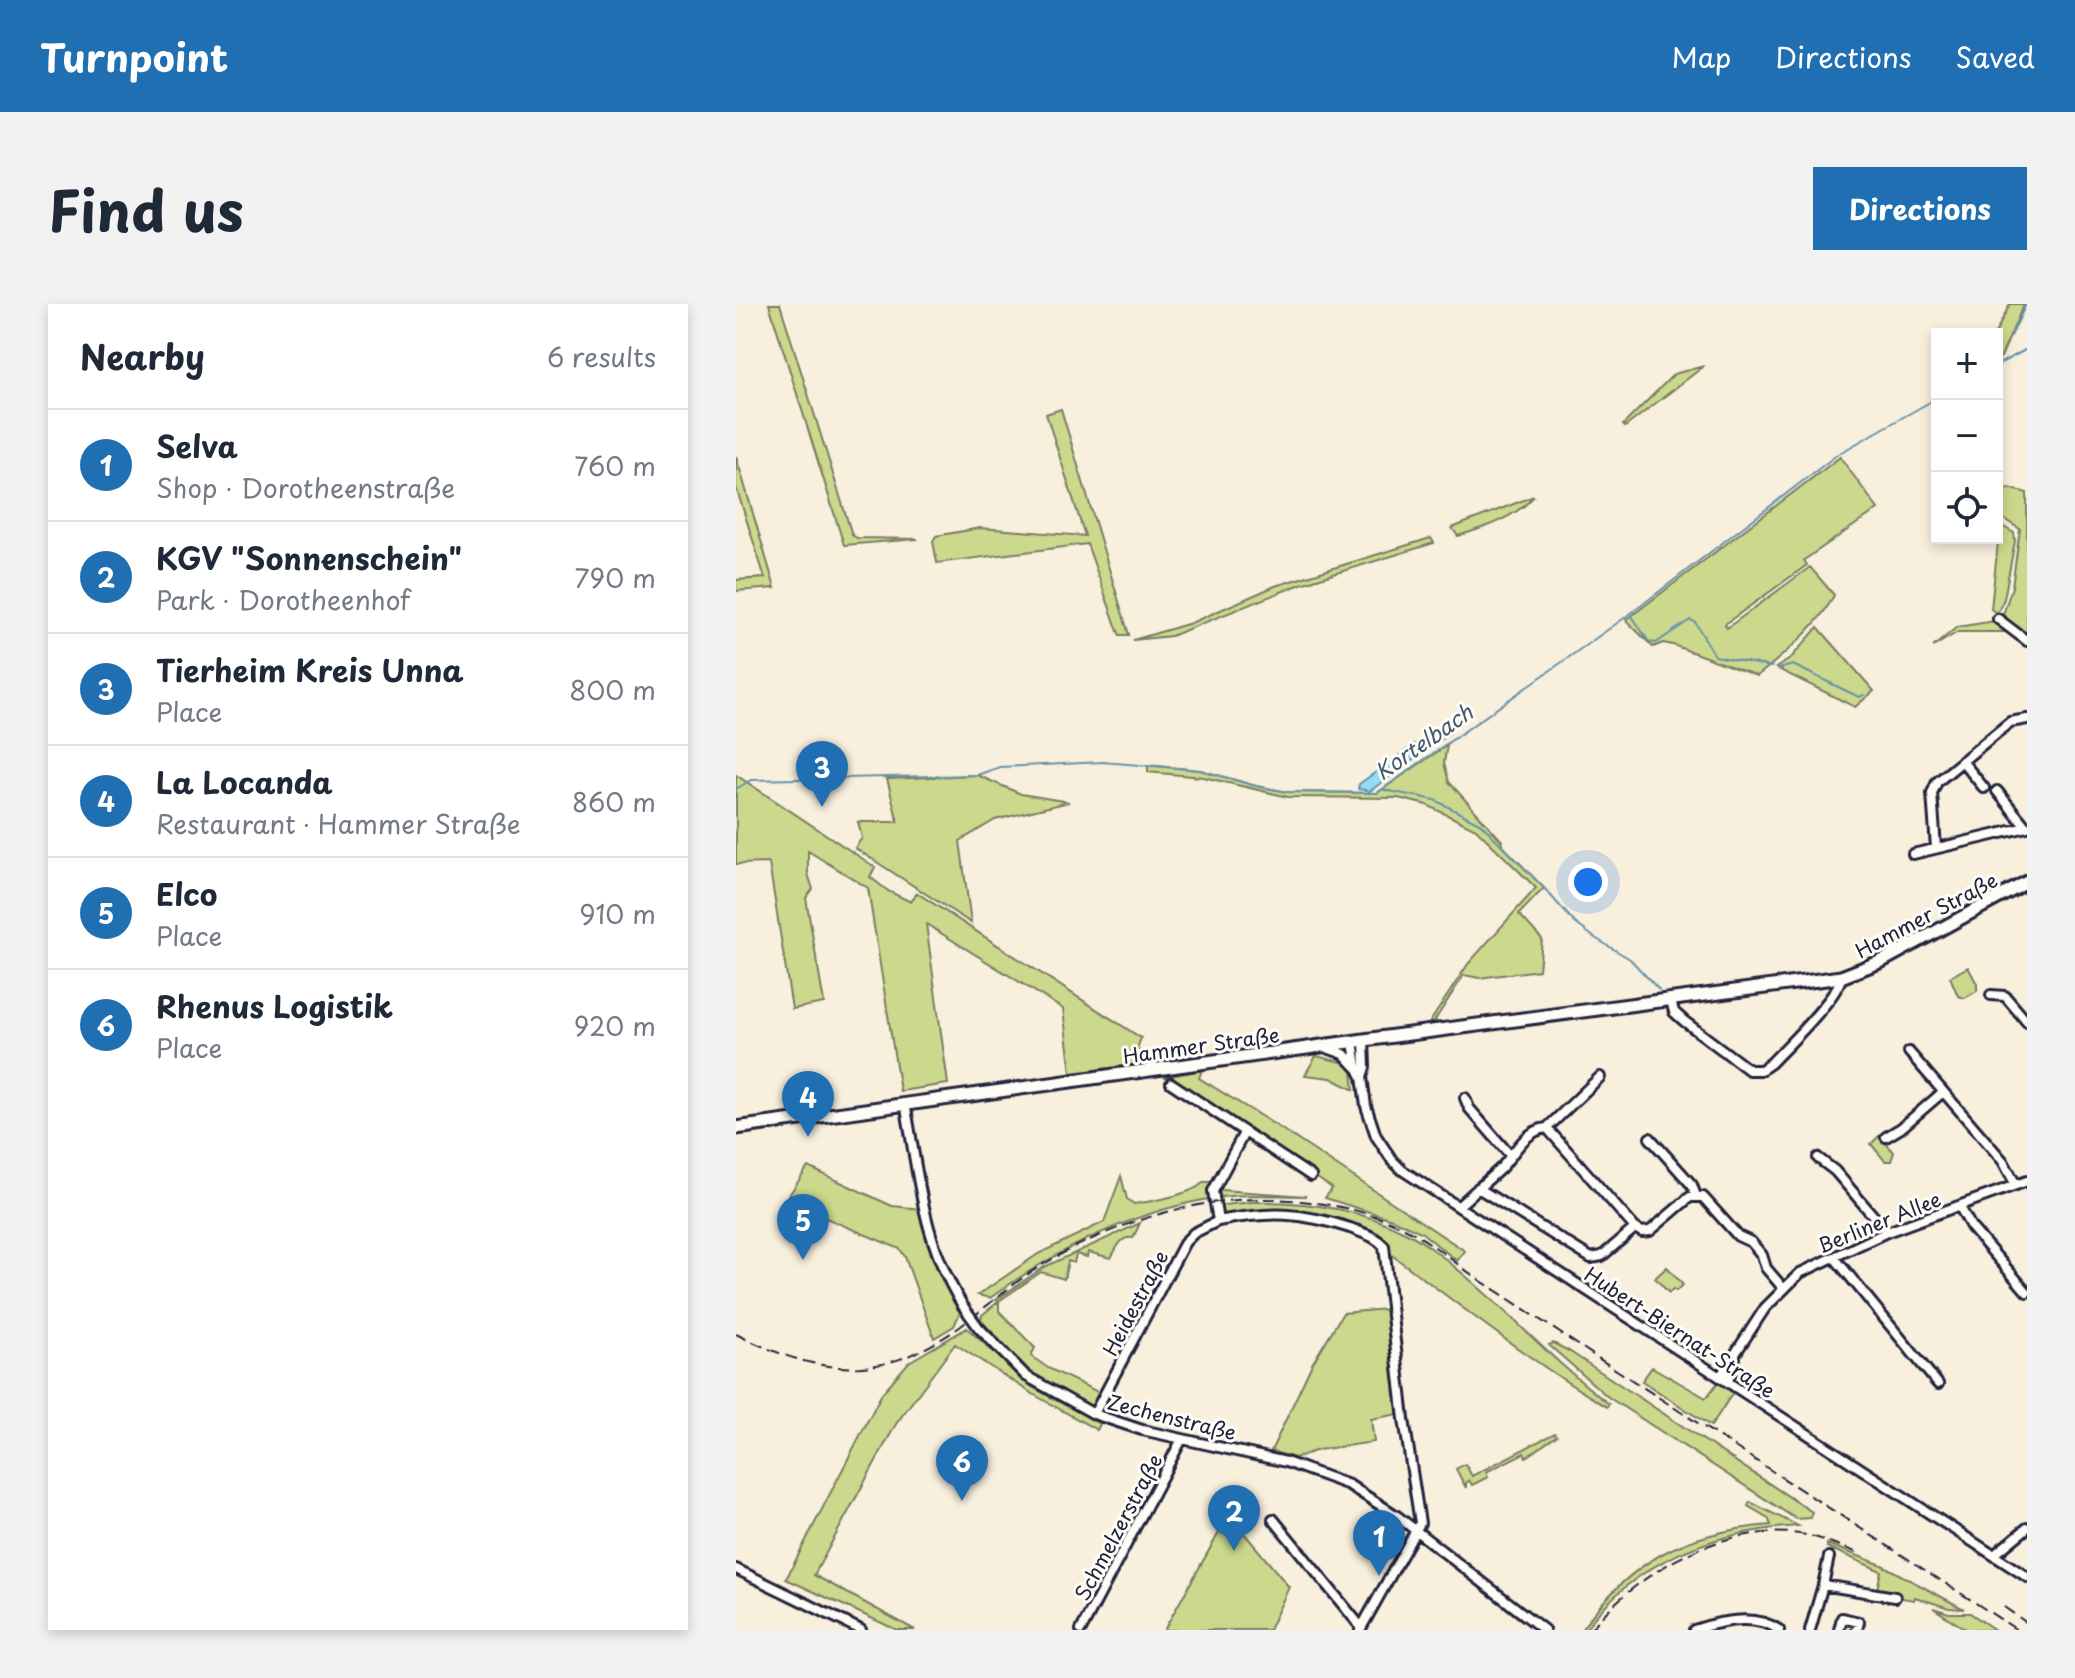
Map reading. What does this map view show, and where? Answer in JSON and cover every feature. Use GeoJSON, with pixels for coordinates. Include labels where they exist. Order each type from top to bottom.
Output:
{"type":"FeatureCollection","features":[{"type":"Feature","properties":{"kind":"main road","name":"Hammer Straße"},"geometry":{"type":"LineString","coordinates":[[736,1128],[1841,977],[1874,965],[2027,882]]}},
{"type":"Feature","properties":{"kind":"street"},"geometry":{"type":"LineString","coordinates":[[1998,619],[2027,641]]}},
{"type":"Feature","properties":{"kind":"street"},"geometry":{"type":"LineString","coordinates":[[1936,848],[1934,788],[1942,777],[2010,722],[2027,719]]}},
{"type":"Feature","properties":{"kind":"street"},"geometry":{"type":"LineString","coordinates":[[1962,761],[1984,788]]}},
{"type":"Feature","properties":{"kind":"street"},"geometry":{"type":"LineString","coordinates":[[1913,854],[2026,827],[1997,791]]}},
{"type":"Feature","properties":{"kind":"street","name":"Hammer Straße"},"geometry":{"type":"LineString","coordinates":[[1671,1000],[1674,1012],[1684,1021],[1749,1070],[1761,1070],[1829,999],[1840,984],[1841,977]]}},
{"type":"Feature","properties":{"kind":"street"},"geometry":{"type":"LineString","coordinates":[[1991,995],[2005,996],[2027,1022]]}},
{"type":"Feature","properties":{"kind":"street","name":"Hubert-Biernat-Straße"},"geometry":{"type":"LineString","coordinates":[[1358,1041],[1357,1067],[1362,1077],[1371,1123],[1383,1148],[1402,1170],[2027,1577]]}},
{"type":"Feature","properties":{"kind":"street","name":"Hubert-Biernat-Straße"},"geometry":{"type":"LineString","coordinates":[[1358,1041],[1365,1067],[1362,1077]]}},
{"type":"Feature","properties":{"kind":"street"},"geometry":{"type":"LineString","coordinates":[[1322,1047],[1344,1054],[1357,1067]]}},
{"type":"Feature","properties":{"kind":"street"},"geometry":{"type":"LineString","coordinates":[[1909,1052],[2003,1161],[2016,1185]]}},
{"type":"Feature","properties":{"kind":"street"},"geometry":{"type":"LineString","coordinates":[[1459,1206],[1503,1166],[1509,1154],[1530,1134],[1547,1128],[1600,1077]]}},
{"type":"Feature","properties":{"kind":"street"},"geometry":{"type":"LineString","coordinates":[[1171,1083],[1311,1176]]}},
{"type":"Feature","properties":{"kind":"street"},"geometry":{"type":"LineString","coordinates":[[1886,1137],[1943,1092]]}},
{"type":"Feature","properties":{"kind":"street"},"geometry":{"type":"LineString","coordinates":[[1465,1098],[1469,1108],[1509,1154]]}},
{"type":"Feature","properties":{"kind":"street","name":"Zechenstraße"},"geometry":{"type":"LineString","coordinates":[[905,1103],[928,1231],[948,1280],[979,1328],[1026,1376],[1094,1414],[1136,1428],[1286,1462],[1328,1475],[1375,1500],[1417,1530],[1544,1630]]}},
{"type":"Feature","properties":{"kind":"street"},"geometry":{"type":"LineString","coordinates":[[1547,1128],[1635,1228],[1642,1232],[1650,1231],[1690,1197],[1707,1200],[1738,1236],[1751,1242],[1762,1255],[1766,1268],[1783,1288]]}},
{"type":"Feature","properties":{"kind":"street"},"geometry":{"type":"LineString","coordinates":[[1244,1133],[1213,1191],[1218,1221],[1253,1214],[1286,1213],[1323,1219],[1378,1239],[1384,1246],[1420,1523],[1361,1629],[1273,1519]]}},
{"type":"Feature","properties":{"kind":"street"},"geometry":{"type":"LineString","coordinates":[[1650,1138],[1692,1185],[1696,1196]]}},
{"type":"Feature","properties":{"kind":"street"},"geometry":{"type":"LineString","coordinates":[[1818,1158],[1835,1171],[1887,1232]]}},
{"type":"Feature","properties":{"kind":"street","name":"Berliner Allee"},"geometry":{"type":"LineString","coordinates":[[1724,1380],[1763,1311],[1800,1273],[1887,1232],[2027,1181]]}},
{"type":"Feature","properties":{"kind":"street"},"geometry":{"type":"LineString","coordinates":[[1478,1188],[1591,1258],[1602,1256],[1635,1228]]}},
{"type":"Feature","properties":{"kind":"street"},"geometry":{"type":"LineString","coordinates":[[1960,1207],[1971,1227],[2027,1292]]}},
{"type":"Feature","properties":{"kind":"street","name":"Heidestraße"},"geometry":{"type":"LineString","coordinates":[[1094,1414],[1185,1242],[1194,1233],[1218,1221]]}},
{"type":"Feature","properties":{"kind":"street"},"geometry":{"type":"LineString","coordinates":[[1834,1257],[1938,1384]]}},
{"type":"Feature","properties":{"kind":"street","name":"Schmelzerstraße"},"geometry":{"type":"LineString","coordinates":[[1081,1630],[1182,1439]]}},
{"type":"Feature","properties":{"kind":"street"},"geometry":{"type":"LineString","coordinates":[[1994,1555],[2027,1528]]}},
{"type":"Feature","properties":{"kind":"street"},"geometry":{"type":"LineString","coordinates":[[1810,1630],[1829,1557]]}},
{"type":"Feature","properties":{"kind":"street"},"geometry":{"type":"LineString","coordinates":[[736,1569],[861,1630]]}},
{"type":"Feature","properties":{"kind":"street"},"geometry":{"type":"LineString","coordinates":[[1823,1585],[1895,1597]]}},
{"type":"Feature","properties":{"kind":"street"},"geometry":{"type":"LineString","coordinates":[[1850,1630],[1840,1629],[1842,1618],[1859,1622],[1857,1630]]}},
{"type":"Feature","properties":{"kind":"street"},"geometry":{"type":"LineString","coordinates":[[1694,1630],[1731,1620],[1770,1624],[1779,1630]]}},
{"type":"Feature","properties":{"kind":"green space"},"geometry":{"type":"Polygon","coordinates":[[[769,304],[780,304],[852,535],[857,538],[918,539],[844,545],[769,304]]]}},
{"type":"Feature","properties":{"kind":"green space"},"geometry":{"type":"Polygon","coordinates":[[[2010,304],[2024,304],[2003,352],[2003,328],[1998,328],[2010,304]]]}},
{"type":"Feature","properties":{"kind":"green space"},"geometry":{"type":"Polygon","coordinates":[[[1704,366],[1625,427],[1623,425],[1674,374],[1704,366]]]}},
{"type":"Feature","properties":{"kind":"green space"},"geometry":{"type":"Polygon","coordinates":[[[1061,409],[1129,635],[1120,635],[1118,631],[1087,544],[937,563],[933,541],[936,536],[980,528],[1085,536],[1046,414],[1061,409]]]}},
{"type":"Feature","properties":{"kind":"green space"},"geometry":{"type":"Polygon","coordinates":[[[736,456],[775,588],[736,591],[736,580],[765,578],[736,487],[736,456]]]}},
{"type":"Feature","properties":{"kind":"green space"},"geometry":{"type":"Polygon","coordinates":[[[1840,457],[1878,509],[1804,560],[1807,565],[1725,624],[1727,628],[1810,567],[1834,595],[1811,628],[1757,676],[1673,645],[1663,643],[1653,647],[1626,620],[1840,457]]]}},
{"type":"Feature","properties":{"kind":"green space"},"geometry":{"type":"Polygon","coordinates":[[[2009,488],[2027,493],[2027,637],[2002,618],[2012,587],[2020,529],[2003,519],[2003,490],[2009,488]]]}},
{"type":"Feature","properties":{"kind":"green space"},"geometry":{"type":"Polygon","coordinates":[[[1534,496],[1509,516],[1489,525],[1458,536],[1452,528],[1534,496]]]}},
{"type":"Feature","properties":{"kind":"green space"},"geometry":{"type":"Polygon","coordinates":[[[2003,527],[2014,533],[2015,541],[2004,599],[1997,614],[1991,609],[1998,544],[2003,544],[2003,527]]]}},
{"type":"Feature","properties":{"kind":"green space"},"geometry":{"type":"Polygon","coordinates":[[[1431,538],[1434,543],[1301,584],[1171,636],[1133,640],[1191,623],[1275,586],[1431,538]]]}},
{"type":"Feature","properties":{"kind":"green space"},"geometry":{"type":"Polygon","coordinates":[[[1995,621],[2011,632],[1958,632],[1933,647],[1957,627],[1995,621]]]}},
{"type":"Feature","properties":{"kind":"green space"},"geometry":{"type":"Polygon","coordinates":[[[1818,627],[1874,691],[1855,707],[1776,668],[1790,659],[1818,627]]]}},
{"type":"Feature","properties":{"kind":"green space"},"geometry":{"type":"Polygon","coordinates":[[[1447,745],[1444,763],[1449,782],[1502,841],[1502,845],[1544,888],[1519,914],[1542,939],[1539,970],[1479,978],[1464,975],[1435,1020],[1437,1022],[1430,1022],[1468,964],[1536,888],[1476,829],[1427,805],[1398,798],[1288,797],[1203,777],[1148,772],[1148,765],[1200,770],[1288,792],[1377,793],[1447,745]]]}},
{"type":"Feature","properties":{"kind":"green space"},"geometry":{"type":"Polygon","coordinates":[[[736,775],[875,867],[870,877],[888,891],[911,902],[917,893],[1141,1038],[1137,1049],[1157,1062],[1071,1073],[1063,1009],[926,924],[948,1084],[900,1091],[868,888],[808,851],[808,874],[813,889],[806,898],[824,1003],[792,1009],[769,863],[736,864],[736,775]]]}},
{"type":"Feature","properties":{"kind":"green space"},"geometry":{"type":"Polygon","coordinates":[[[977,775],[1021,794],[1069,802],[995,820],[960,841],[971,923],[855,848],[862,838],[858,822],[898,822],[887,779],[977,775]]]}},
{"type":"Feature","properties":{"kind":"green space"},"geometry":{"type":"Polygon","coordinates":[[[1968,967],[1977,984],[1977,991],[1965,998],[1958,996],[1950,977],[1968,967]]]}},
{"type":"Feature","properties":{"kind":"green space"},"geometry":{"type":"Polygon","coordinates":[[[1316,1056],[1346,1063],[1352,1071],[1354,1090],[1331,1078],[1305,1075],[1316,1056]]]}},
{"type":"Feature","properties":{"kind":"green space"},"geometry":{"type":"Polygon","coordinates":[[[1202,1070],[1199,1078],[1465,1251],[1457,1261],[1421,1232],[1392,1219],[1325,1198],[1332,1188],[1165,1077],[1202,1070]]]}},
{"type":"Feature","properties":{"kind":"green space"},"geometry":{"type":"Polygon","coordinates":[[[1879,1136],[1894,1152],[1891,1161],[1885,1161],[1871,1144],[1879,1136]]]}},
{"type":"Feature","properties":{"kind":"green space"},"geometry":{"type":"Polygon","coordinates":[[[808,1167],[892,1206],[922,1209],[963,1306],[954,1326],[934,1338],[900,1249],[785,1201],[808,1167]]]}},
{"type":"Feature","properties":{"kind":"green space"},"geometry":{"type":"Polygon","coordinates":[[[1121,1176],[1127,1199],[1134,1204],[1182,1194],[1203,1182],[1216,1182],[1221,1190],[1306,1196],[1224,1196],[1153,1213],[1068,1249],[990,1298],[978,1295],[1038,1254],[1104,1222],[1121,1176]]]}},
{"type":"Feature","properties":{"kind":"green space"},"geometry":{"type":"Polygon","coordinates":[[[1252,1202],[1292,1203],[1351,1212],[1414,1237],[1462,1273],[1609,1404],[1607,1407],[1523,1352],[1389,1253],[1378,1238],[1286,1213],[1218,1221],[1215,1206],[1252,1202]]]}},
{"type":"Feature","properties":{"kind":"green space"},"geometry":{"type":"Polygon","coordinates":[[[1140,1223],[1133,1238],[1122,1241],[1111,1258],[1088,1252],[1087,1257],[1076,1254],[1074,1263],[1068,1261],[1064,1279],[1041,1272],[999,1301],[996,1300],[1044,1267],[1140,1223]]]}},
{"type":"Feature","properties":{"kind":"green space"},"geometry":{"type":"Polygon","coordinates":[[[1667,1267],[1683,1285],[1669,1293],[1655,1278],[1667,1267]]]}},
{"type":"Feature","properties":{"kind":"green space"},"geometry":{"type":"Polygon","coordinates":[[[999,1301],[999,1311],[1035,1348],[1031,1356],[1048,1368],[1100,1393],[1096,1406],[1090,1409],[1029,1373],[981,1320],[982,1315],[999,1301]]]}},
{"type":"Feature","properties":{"kind":"green space"},"geometry":{"type":"Polygon","coordinates":[[[1385,1309],[1399,1414],[1371,1419],[1374,1442],[1318,1450],[1295,1458],[1271,1451],[1312,1364],[1343,1313],[1385,1309]]]}},
{"type":"Feature","properties":{"kind":"green space"},"geometry":{"type":"Polygon","coordinates":[[[967,1328],[1032,1387],[1100,1424],[1097,1430],[1031,1393],[955,1344],[896,1424],[814,1575],[915,1630],[897,1630],[786,1579],[882,1393],[909,1362],[967,1328]]]}},
{"type":"Feature","properties":{"kind":"green space"},"geometry":{"type":"Polygon","coordinates":[[[1553,1343],[1812,1512],[1810,1518],[1796,1519],[1608,1397],[1549,1345],[1553,1343]]]}},
{"type":"Feature","properties":{"kind":"green space"},"geometry":{"type":"Polygon","coordinates":[[[1652,1367],[1706,1398],[1719,1381],[1734,1391],[1711,1426],[1642,1381],[1652,1367]]]}},
{"type":"Feature","properties":{"kind":"green space"},"geometry":{"type":"Polygon","coordinates":[[[1555,1433],[1557,1436],[1530,1455],[1526,1457],[1524,1453],[1486,1472],[1488,1477],[1472,1485],[1469,1480],[1466,1488],[1456,1469],[1465,1464],[1472,1476],[1555,1433]]]}},
{"type":"Feature","properties":{"kind":"green space"},"geometry":{"type":"Polygon","coordinates":[[[1750,1502],[1798,1526],[1737,1535],[1679,1554],[1628,1585],[1585,1630],[1581,1630],[1620,1585],[1663,1554],[1712,1534],[1771,1525],[1768,1518],[1748,1506],[1750,1502]]]}},
{"type":"Feature","properties":{"kind":"green space"},"geometry":{"type":"Polygon","coordinates":[[[1229,1515],[1289,1587],[1269,1630],[1164,1630],[1229,1515]]]}},
{"type":"Feature","properties":{"kind":"green space"},"geometry":{"type":"Polygon","coordinates":[[[1827,1544],[1882,1565],[1964,1609],[1949,1608],[1915,1597],[1914,1600],[1876,1594],[1881,1571],[1827,1547],[1827,1544]]]}},
{"type":"Feature","properties":{"kind":"green space"},"geometry":{"type":"Polygon","coordinates":[[[1933,1608],[1949,1613],[1970,1613],[1995,1630],[1967,1630],[1933,1608]]]}},
{"type":"Feature","properties":{"kind":"water"},"geometry":{"type":"Polygon","coordinates":[[[1445,723],[1451,732],[1370,791],[1358,789],[1359,784],[1445,723]]]}},
{"type":"Feature","properties":{"kind":"waterway"},"geometry":{"type":"LineString","coordinates":[[2011,336],[2026,304]]}},
{"type":"Feature","properties":{"kind":"waterway","name":"Kortelbach"},"geometry":{"type":"LineString","coordinates":[[2003,362],[2027,349]]}},
{"type":"Feature","properties":{"kind":"waterway","name":"Kortelbach"},"geometry":{"type":"LineString","coordinates":[[736,789],[751,780],[977,775],[1000,767],[1103,762],[1200,770],[1288,792],[1377,793],[1630,614],[1838,454],[1933,400]]}},
{"type":"Feature","properties":{"kind":"waterway"},"geometry":{"type":"LineString","coordinates":[[1632,616],[1649,642],[1656,643],[1690,620],[1695,622],[1715,656],[1772,667]]}},
{"type":"Feature","properties":{"kind":"waterway"},"geometry":{"type":"LineString","coordinates":[[1779,669],[1793,665],[1859,697],[1864,695]]}},
{"type":"Feature","properties":{"kind":"waterway"},"geometry":{"type":"LineString","coordinates":[[1384,790],[1435,800],[1481,824],[1539,883]]}},
{"type":"Feature","properties":{"kind":"waterway"},"geometry":{"type":"LineString","coordinates":[[1544,888],[1575,923],[1630,959],[1659,990]]}},
{"type":"Feature","properties":{"kind":"railway"},"geometry":{"type":"LineString","coordinates":[[736,1334],[796,1359],[823,1365],[850,1368],[877,1365],[904,1358],[932,1345],[1037,1268],[1078,1246],[1139,1220],[1203,1204],[1235,1200],[1301,1201],[1344,1208],[1373,1215],[1421,1237],[1478,1279],[2017,1630]]}},
{"type":"Feature","properties":{"kind":"railway"},"geometry":{"type":"LineString","coordinates":[[1590,1630],[1630,1590],[1654,1573],[1706,1546],[1734,1538],[1762,1533],[1799,1534],[1861,1554]]}},
{"type":"Feature","properties":{"kind":"railway"},"geometry":{"type":"LineString","coordinates":[[2004,1607],[2027,1623]]}},
{"type":"Feature","properties":{"kind":"place","name":"Tierheim Kreis Unna"},"geometry":{"type":"Point","coordinates":[822,807]}},
{"type":"Feature","properties":{"kind":"place","name":"La Locanda"},"geometry":{"type":"Point","coordinates":[808,1137]}},
{"type":"Feature","properties":{"kind":"place","name":"Elco"},"geometry":{"type":"Point","coordinates":[803,1260]}},
{"type":"Feature","properties":{"kind":"place","name":"Rhenus Logistik"},"geometry":{"type":"Point","coordinates":[962,1501]}},
{"type":"Feature","properties":{"kind":"place","name":"KGV \"Sonnenschein\""},"geometry":{"type":"Point","coordinates":[1234,1551]}},
{"type":"Feature","properties":{"kind":"place","name":"Selva"},"geometry":{"type":"Point","coordinates":[1379,1576]}}]}
